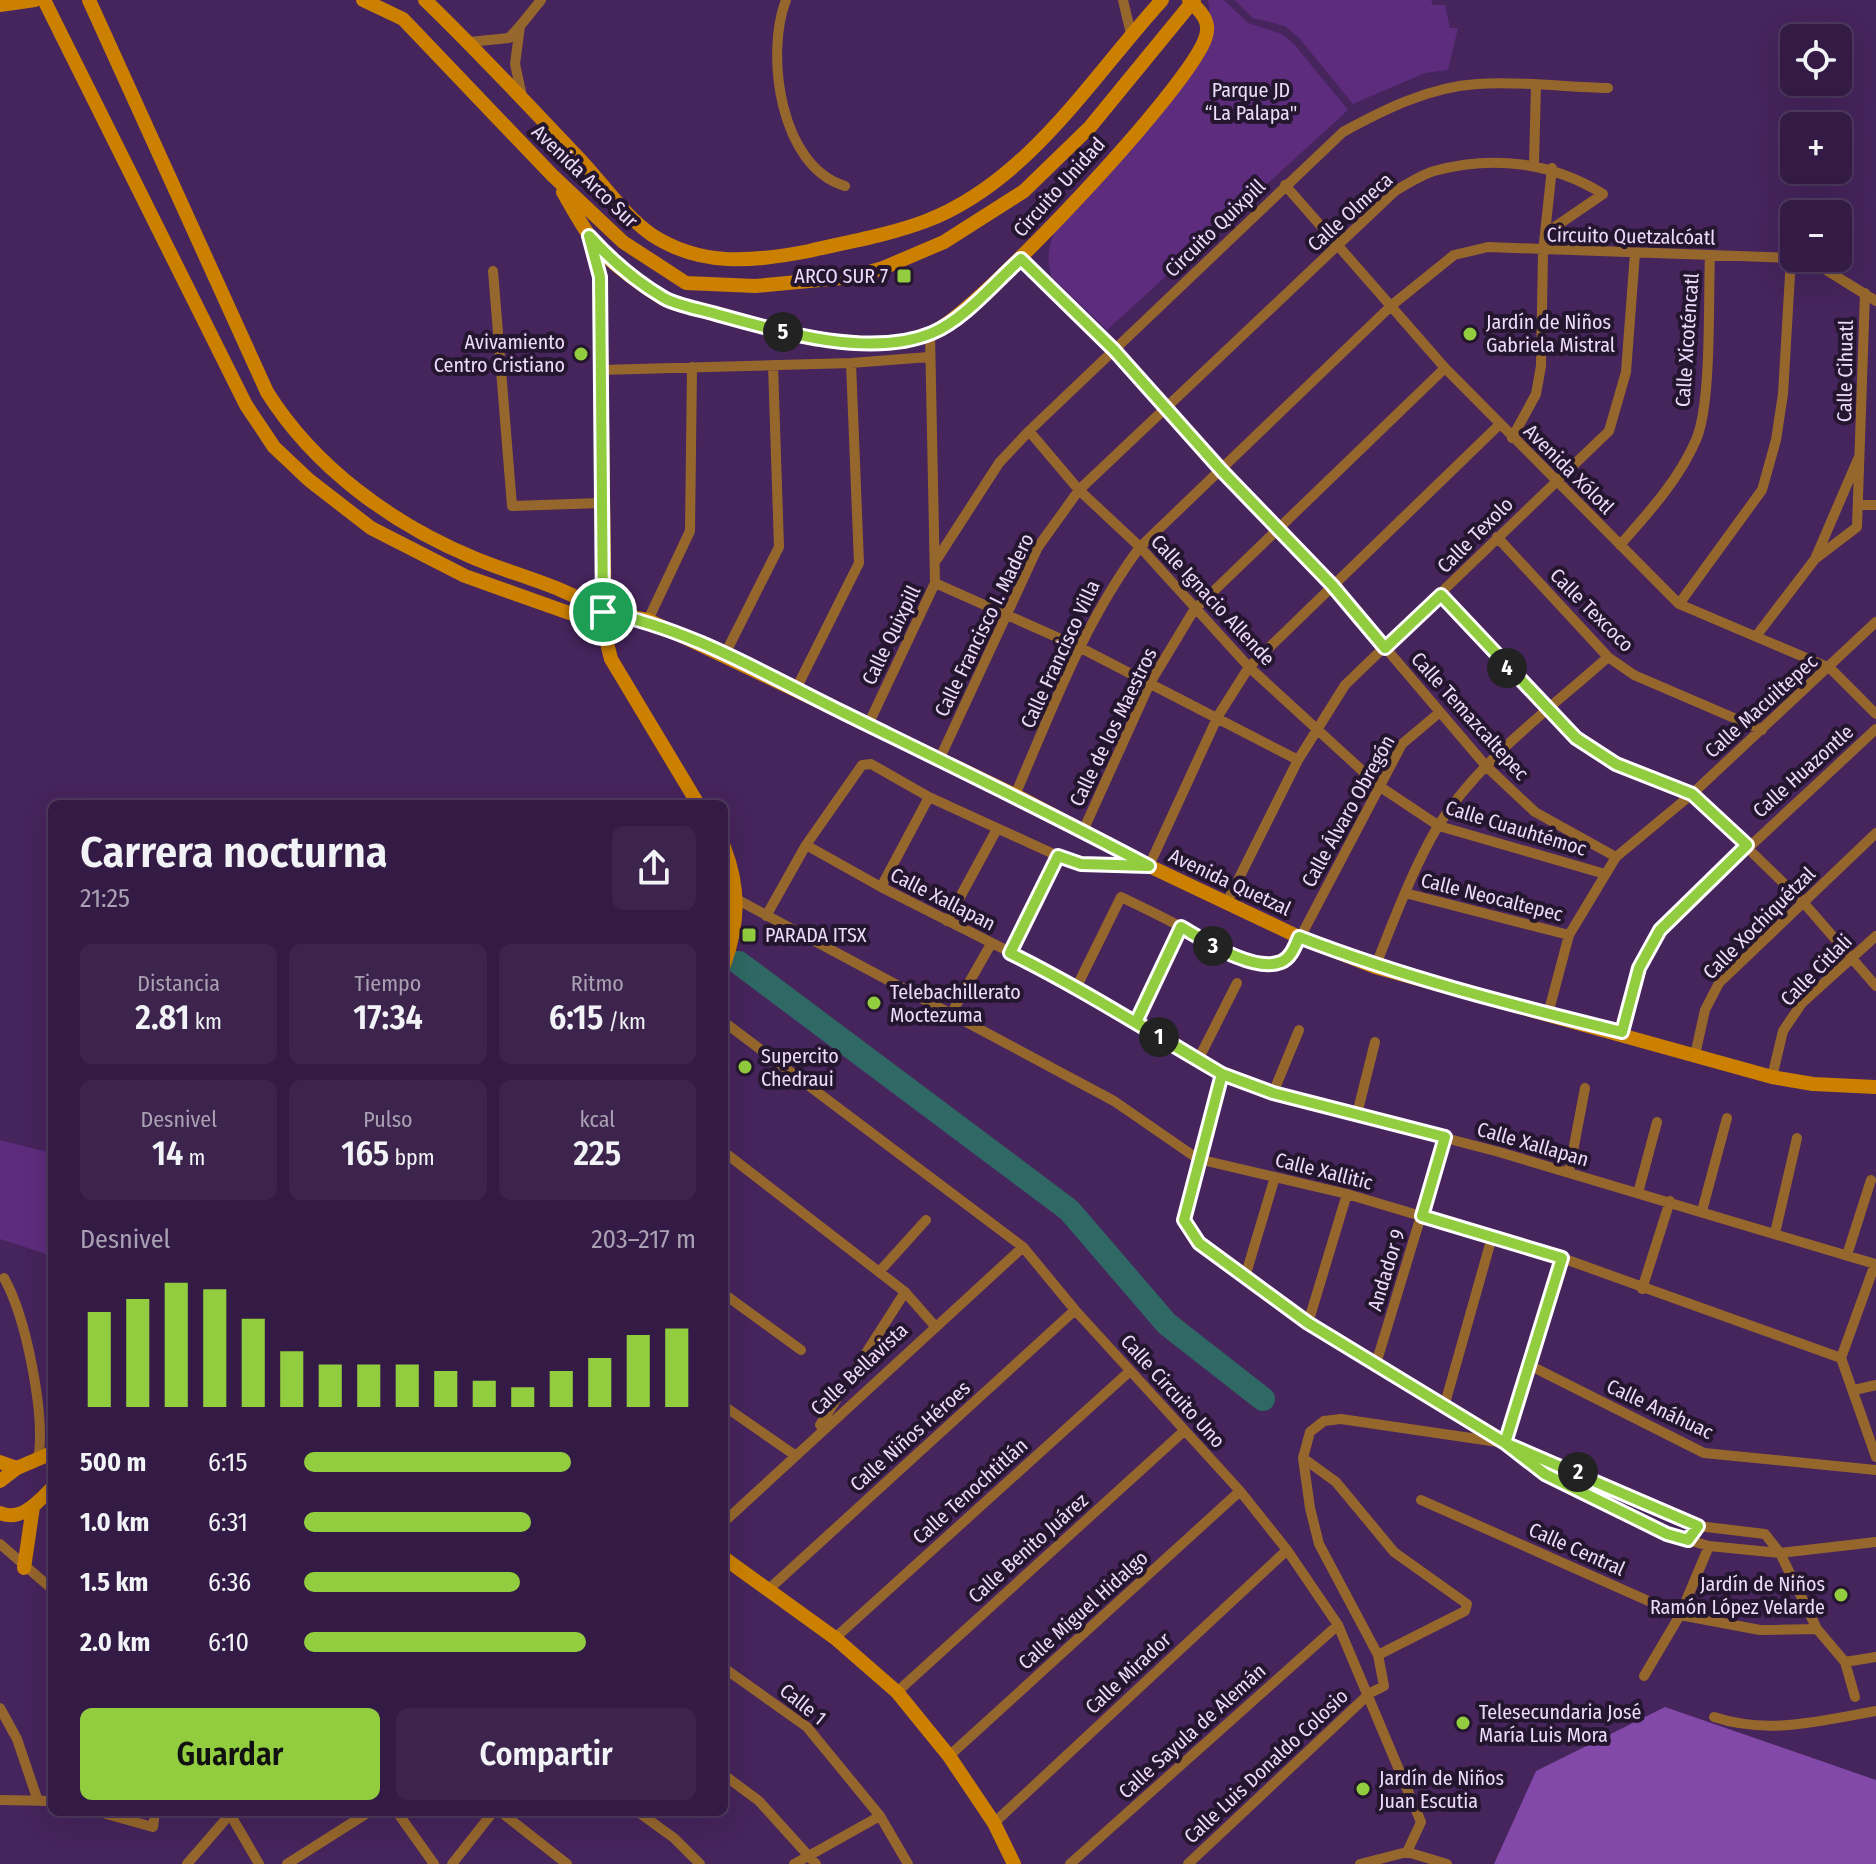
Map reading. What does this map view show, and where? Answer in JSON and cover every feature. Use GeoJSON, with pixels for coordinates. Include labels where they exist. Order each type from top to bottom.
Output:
{"type":"FeatureCollection","features":[{"type":"Feature","properties":{"kind":"street"},"geometry":{"type":"LineString","coordinates":[[0,5],[35,0]]}},
{"type":"Feature","properties":{"kind":"street"},"geometry":{"type":"LineString","coordinates":[[44,0],[246,405],[274,447],[371,528],[453,570],[545,607],[572,614],[603,612]]}},
{"type":"Feature","properties":{"kind":"street"},"geometry":{"type":"LineString","coordinates":[[89,0],[267,392],[291,430],[322,462],[369,498],[428,535],[472,557],[577,595],[603,612]]}},
{"type":"Feature","properties":{"kind":"street","name":"Avenida Arco Sur"},"geometry":{"type":"LineString","coordinates":[[363,0],[403,19],[552,175],[623,242],[686,283],[755,286],[852,277],[895,263],[944,242],[1024,191],[1090,127],[1191,1]]}},
{"type":"Feature","properties":{"kind":"street","name":"Avenida Arco Sur"},"geometry":{"type":"LineString","coordinates":[[425,0],[469,42],[649,233],[690,255],[764,260],[926,221],[987,188],[1062,118],[1162,0]]}},
{"type":"Feature","properties":{"kind":"street"},"geometry":{"type":"LineString","coordinates":[[469,42],[509,38],[541,0]]}},
{"type":"Feature","properties":{"kind":"street"},"geometry":{"type":"LineString","coordinates":[[786,0],[775,63],[783,107],[804,154],[832,182],[845,186]]}},
{"type":"Feature","properties":{"kind":"street"},"geometry":{"type":"LineString","coordinates":[[1123,0],[1131,34]]}},
{"type":"Feature","properties":{"kind":"street","name":"Circuito Unidad"},"geometry":{"type":"LineString","coordinates":[[552,175],[589,236],[614,264],[667,300],[777,331],[839,343],[884,342],[930,334],[949,323],[1021,259],[1157,108],[1206,36],[1206,22],[1191,1]]}},
{"type":"Feature","properties":{"kind":"street"},"geometry":{"type":"LineString","coordinates":[[520,26],[515,64],[522,98]]}},
{"type":"Feature","properties":{"kind":"street","name":"Circuito Quixpill"},"geometry":{"type":"LineString","coordinates":[[937,559],[999,463],[1029,431],[1343,132],[1384,110],[1425,95],[1475,84],[1608,88]]}},
{"type":"Feature","properties":{"kind":"street"},"geometry":{"type":"LineString","coordinates":[[1534,164],[1536,85]]}},
{"type":"Feature","properties":{"kind":"street","name":"Calle Olmeca"},"geometry":{"type":"LineString","coordinates":[[1167,407],[1395,191],[1433,171],[1534,164],[1575,177],[1603,194],[1546,233]]}},
{"type":"Feature","properties":{"kind":"street"},"geometry":{"type":"LineString","coordinates":[[1512,438],[1536,394],[1541,366],[1543,252],[1552,168]]}},
{"type":"Feature","properties":{"kind":"street","name":"Avenida Xólotl"},"geometry":{"type":"LineString","coordinates":[[1285,185],[1445,368],[1679,604],[1830,668],[1876,714]]}},
{"type":"Feature","properties":{"kind":"street"},"geometry":{"type":"LineString","coordinates":[[623,242],[602,234],[589,236],[600,277],[603,612],[611,659],[696,800]]}},
{"type":"Feature","properties":{"kind":"street","name":"Circuito Quetzalcóatl"},"geometry":{"type":"LineString","coordinates":[[1392,305],[1454,255],[1470,249],[1780,258]]}},
{"type":"Feature","properties":{"kind":"street","name":"Calle Texolo"},"geometry":{"type":"LineString","coordinates":[[1227,902],[1298,760],[1345,685],[1609,431],[1620,401],[1635,253]]}},
{"type":"Feature","properties":{"kind":"street","name":"Calle Xicoténcatl"},"geometry":{"type":"LineString","coordinates":[[1620,545],[1674,482],[1698,436],[1705,378],[1710,255]]}},
{"type":"Feature","properties":{"kind":"street","name":"Calle Temazcaltepec"},"geometry":{"type":"LineString","coordinates":[[1021,259],[1114,350],[1222,471],[1332,585],[1486,766],[1535,812],[1616,857]]}},
{"type":"Feature","properties":{"kind":"street"},"geometry":{"type":"LineString","coordinates":[[493,271],[512,506],[601,503]]}},
{"type":"Feature","properties":{"kind":"street"},"geometry":{"type":"LineString","coordinates":[[1679,604],[1762,490],[1776,440],[1783,394],[1790,272]]}},
{"type":"Feature","properties":{"kind":"street","name":"Circuito Quetzalcóatl"},"geometry":{"type":"LineString","coordinates":[[1830,272],[1876,301]]}},
{"type":"Feature","properties":{"kind":"street","name":"Calle Cihuatl"},"geometry":{"type":"LineString","coordinates":[[1815,559],[1857,527],[1865,293]]}},
{"type":"Feature","properties":{"kind":"street","name":"Calle Francisco Villa"},"geometry":{"type":"LineString","coordinates":[[1015,795],[1079,647],[1114,582],[1140,547],[1392,305]]}},
{"type":"Feature","properties":{"kind":"street","name":"Calle Quixpill"},"geometry":{"type":"LineString","coordinates":[[868,725],[935,583],[937,559],[930,334]]}},
{"type":"Feature","properties":{"kind":"street"},"geometry":{"type":"LineString","coordinates":[[601,370],[851,363],[929,357]]}},
{"type":"Feature","properties":{"kind":"street"},"geometry":{"type":"LineString","coordinates":[[796,689],[859,563],[851,363]]}},
{"type":"Feature","properties":{"kind":"street"},"geometry":{"type":"LineString","coordinates":[[725,654],[779,547],[773,365]]}},
{"type":"Feature","properties":{"kind":"street"},"geometry":{"type":"LineString","coordinates":[[648,620],[690,531],[692,367]]}},
{"type":"Feature","properties":{"kind":"street","name":"Calle de los Maestros"},"geometry":{"type":"LineString","coordinates":[[1083,831],[1150,683],[1194,610],[1445,368]]}},
{"type":"Feature","properties":{"kind":"street","name":"Calle Francisco I. Madero"},"geometry":{"type":"LineString","coordinates":[[939,760],[1038,547],[1079,490],[1167,407]]}},
{"type":"Feature","properties":{"kind":"street"},"geometry":{"type":"LineString","coordinates":[[766,916],[806,845],[856,770],[871,764],[929,797],[1058,856],[1081,864],[1149,866],[1218,716],[1249,667],[1500,424]]}},
{"type":"Feature","properties":{"kind":"street","name":"Calle Ignacio Allende"},"geometry":{"type":"LineString","coordinates":[[1029,431],[1079,490],[1140,547],[1249,667],[1379,786]]}},
{"type":"Feature","properties":{"kind":"street","name":"Calle Cihuatl"},"geometry":{"type":"LineString","coordinates":[[1757,635],[1815,559],[1862,450]]}},
{"type":"Feature","properties":{"kind":"street"},"geometry":{"type":"LineString","coordinates":[[1860,505],[1876,505]]}},
{"type":"Feature","properties":{"kind":"street","name":"Calle Texcoco"},"geometry":{"type":"LineString","coordinates":[[1497,537],[1608,657],[1634,675],[1762,730]]}},
{"type":"Feature","properties":{"kind":"street"},"geometry":{"type":"LineString","coordinates":[[935,583],[1079,647],[1218,716],[1298,760]]}},
{"type":"Feature","properties":{"kind":"street"},"geometry":{"type":"LineString","coordinates":[[1441,595],[1547,711],[1576,738],[1616,764],[1692,794],[1803,902],[1876,986]]}},
{"type":"Feature","properties":{"kind":"street","name":"Avenida Quetzal"},"geometry":{"type":"LineString","coordinates":[[603,612],[648,620],[725,654],[1015,795],[1149,866],[1299,937],[1375,967],[1622,1032],[1772,1077],[1813,1084],[1876,1087]]}},
{"type":"Feature","properties":{"kind":"street","name":"Calle Macuiltepec"},"geometry":{"type":"LineString","coordinates":[[1548,1014],[1569,935],[1616,857],[1692,794],[1876,622]]}},
{"type":"Feature","properties":{"kind":"street"},"geometry":{"type":"LineString","coordinates":[[1375,967],[1405,893],[1439,826],[1486,766],[1608,657]]}},
{"type":"Feature","properties":{"kind":"street","name":"Calle Álvaro Obregón"},"geometry":{"type":"LineString","coordinates":[[1181,927],[1226,953],[1259,963],[1280,962],[1292,953],[1402,744],[1440,712]]}},
{"type":"Feature","properties":{"kind":"street","name":"Calle Huazontle"},"geometry":{"type":"LineString","coordinates":[[1622,1032],[1639,968],[1660,930],[1747,845],[1876,729]]}},
{"type":"Feature","properties":{"kind":"street","name":"Calle Cuauhtémoc"},"geometry":{"type":"LineString","coordinates":[[1379,786],[1439,826],[1605,874]]}},
{"type":"Feature","properties":{"kind":"street"},"geometry":{"type":"LineString","coordinates":[[881,887],[929,797]]}},
{"type":"Feature","properties":{"kind":"street"},"geometry":{"type":"LineString","coordinates":[[947,921],[997,829]]}},
{"type":"Feature","properties":{"kind":"street","name":"Calle Xochiquétzal"},"geometry":{"type":"LineString","coordinates":[[1695,1055],[1705,1010],[1719,983],[1876,833]]}},
{"type":"Feature","properties":{"kind":"street","name":"Calle Xallapan"},"geometry":{"type":"LineString","coordinates":[[806,845],[881,887],[1077,986],[1222,1074],[1273,1093],[1569,1172],[1875,1264]]}},
{"type":"Feature","properties":{"kind":"street"},"geometry":{"type":"LineString","coordinates":[[1010,953],[1058,856]]}},
{"type":"Feature","properties":{"kind":"street"},"geometry":{"type":"LineString","coordinates":[[728,862],[738,900],[734,936],[728,953]]}},
{"type":"Feature","properties":{"kind":"street","name":"Calle Neocaltepec"},"geometry":{"type":"LineString","coordinates":[[1405,893],[1569,935]]}},
{"type":"Feature","properties":{"kind":"street"},"geometry":{"type":"LineString","coordinates":[[1077,986],[1121,897],[1181,927],[1136,1022]]}},
{"type":"Feature","properties":{"kind":"street","name":"Calle Xallitic"},"geometry":{"type":"LineString","coordinates":[[738,900],[1114,1101],[1198,1159],[1347,1194],[1562,1258],[1841,1358]]}},
{"type":"Feature","properties":{"kind":"street","name":"Calle Citlali"},"geometry":{"type":"LineString","coordinates":[[1772,1077],[1783,1031],[1802,1003],[1876,936]]}},
{"type":"Feature","properties":{"kind":"street"},"geometry":{"type":"LineString","coordinates":[[951,1014],[991,944]]}},
{"type":"Feature","properties":{"kind":"street"},"geometry":{"type":"LineString","coordinates":[[1198,1060],[1237,983]]}},
{"type":"Feature","properties":{"kind":"street","name":"Calle Circuito Uno"},"geometry":{"type":"LineString","coordinates":[[728,1025],[1023,1247],[1075,1310],[1240,1491],[1287,1550],[1338,1625],[1370,1693],[1421,1822],[1407,1852]]}},
{"type":"Feature","properties":{"kind":"street"},"geometry":{"type":"LineString","coordinates":[[1273,1093],[1299,1030]]}},
{"type":"Feature","properties":{"kind":"street"},"geometry":{"type":"LineString","coordinates":[[1357,1114],[1375,1042]]}},
{"type":"Feature","properties":{"kind":"street"},"geometry":{"type":"LineString","coordinates":[[1222,1074],[1184,1220],[1199,1243],[1308,1323],[1375,1367],[1505,1443],[1545,1474],[1667,1534],[1709,1546],[1780,1553],[1876,1542]]}},
{"type":"Feature","properties":{"kind":"street"},"geometry":{"type":"LineString","coordinates":[[1569,1172],[1585,1088]]}},
{"type":"Feature","properties":{"kind":"street"},"geometry":{"type":"LineString","coordinates":[[1702,1211],[1727,1118]]}},
{"type":"Feature","properties":{"kind":"street"},"geometry":{"type":"LineString","coordinates":[[1638,1193],[1657,1122]]}},
{"type":"Feature","properties":{"kind":"street","name":"Andador 9"},"geometry":{"type":"LineString","coordinates":[[1375,1367],[1445,1137]]}},
{"type":"Feature","properties":{"kind":"street"},"geometry":{"type":"LineString","coordinates":[[1775,1233],[1797,1138]]}},
{"type":"Feature","properties":{"kind":"street"},"geometry":{"type":"LineString","coordinates":[[728,1155],[905,1292],[934,1325]]}},
{"type":"Feature","properties":{"kind":"street"},"geometry":{"type":"LineString","coordinates":[[1245,1277],[1275,1177]]}},
{"type":"Feature","properties":{"kind":"street"},"geometry":{"type":"LineString","coordinates":[[1847,1255],[1871,1180]]}},
{"type":"Feature","properties":{"kind":"street"},"geometry":{"type":"LineString","coordinates":[[1308,1323],[1347,1194]]}},
{"type":"Feature","properties":{"kind":"street"},"geometry":{"type":"LineString","coordinates":[[1642,1289],[1670,1201]]}},
{"type":"Feature","properties":{"kind":"street"},"geometry":{"type":"LineString","coordinates":[[879,1272],[926,1220]]}},
{"type":"Feature","properties":{"kind":"street"},"geometry":{"type":"LineString","coordinates":[[1444,1407],[1492,1237]]}},
{"type":"Feature","properties":{"kind":"street","name":"Calle Bellavista"},"geometry":{"type":"LineString","coordinates":[[728,1518],[796,1456],[812,1437],[1023,1247]]}},
{"type":"Feature","properties":{"kind":"street"},"geometry":{"type":"LineString","coordinates":[[1505,1443],[1562,1258]]}},
{"type":"Feature","properties":{"kind":"street"},"geometry":{"type":"LineString","coordinates":[[1875,1264],[1841,1358],[1876,1457]]}},
{"type":"Feature","properties":{"kind":"street"},"geometry":{"type":"LineString","coordinates":[[0,1481],[17,1468],[45,1457],[22,1331],[4,1278]]}},
{"type":"Feature","properties":{"kind":"street"},"geometry":{"type":"LineString","coordinates":[[812,1437],[905,1292]]}},
{"type":"Feature","properties":{"kind":"street"},"geometry":{"type":"LineString","coordinates":[[728,1297],[801,1350]]}},
{"type":"Feature","properties":{"kind":"street","name":"Calle Niños Héroes"},"geometry":{"type":"LineString","coordinates":[[769,1589],[1075,1310]]}},
{"type":"Feature","properties":{"kind":"street","name":"Calle Anáhuac"},"geometry":{"type":"LineString","coordinates":[[1531,1366],[1704,1453],[1876,1470]]}},
{"type":"Feature","properties":{"kind":"street","name":"Calle Tenochtitlán"},"geometry":{"type":"LineString","coordinates":[[835,1638],[1130,1371]]}},
{"type":"Feature","properties":{"kind":"street"},"geometry":{"type":"LineString","coordinates":[[1854,1390],[1876,1385]]}},
{"type":"Feature","properties":{"kind":"street"},"geometry":{"type":"LineString","coordinates":[[728,1409],[796,1456]]}},
{"type":"Feature","properties":{"kind":"street"},"geometry":{"type":"LineString","coordinates":[[1370,1693],[1384,1686],[1378,1655],[1319,1544],[1303,1458],[1310,1432],[1324,1421],[1505,1443],[1698,1526],[1765,1534],[1780,1553],[1817,1629],[1845,1662],[1855,1697]]}},
{"type":"Feature","properties":{"kind":"street","name":"Calle Benito Juárez"},"geometry":{"type":"LineString","coordinates":[[897,1692],[1184,1431]]}},
{"type":"Feature","properties":{"kind":"street"},"geometry":{"type":"LineString","coordinates":[[42,1436],[48,1441]]}},
{"type":"Feature","properties":{"kind":"street"},"geometry":{"type":"LineString","coordinates":[[1303,1458],[1336,1482],[1394,1552],[1467,1604],[1465,1611],[1378,1655]]}},
{"type":"Feature","properties":{"kind":"street"},"geometry":{"type":"LineString","coordinates":[[0,1462],[17,1468]]}},
{"type":"Feature","properties":{"kind":"street","name":"Calle Miguel Hidalgo"},"geometry":{"type":"LineString","coordinates":[[949,1756],[1240,1491]]}},
{"type":"Feature","properties":{"kind":"street"},"geometry":{"type":"LineString","coordinates":[[0,1513],[14,1516],[33,1507],[48,1492]]}},
{"type":"Feature","properties":{"kind":"street","name":"Calle Central"},"geometry":{"type":"LineString","coordinates":[[1421,1500],[1680,1615],[1760,1630],[1817,1629]]}},
{"type":"Feature","properties":{"kind":"street"},"geometry":{"type":"LineString","coordinates":[[24,1568],[33,1507]]}},
{"type":"Feature","properties":{"kind":"street"},"geometry":{"type":"LineString","coordinates":[[1688,1540],[1698,1526]]}},
{"type":"Feature","properties":{"kind":"street"},"geometry":{"type":"LineString","coordinates":[[0,1544],[48,1586]]}},
{"type":"Feature","properties":{"kind":"street"},"geometry":{"type":"LineString","coordinates":[[1644,1676],[1680,1615],[1709,1546]]}},
{"type":"Feature","properties":{"kind":"street","name":"Calle Mirador"},"geometry":{"type":"LineString","coordinates":[[994,1823],[1287,1550]]}},
{"type":"Feature","properties":{"kind":"street"},"geometry":{"type":"LineString","coordinates":[[728,1561],[835,1638],[897,1692],[949,1756],[994,1823],[1014,1864]]}},
{"type":"Feature","properties":{"kind":"street","name":"Calle Sayula de Alemán"},"geometry":{"type":"LineString","coordinates":[[1070,1864],[1338,1625]]}},
{"type":"Feature","properties":{"kind":"street"},"geometry":{"type":"LineString","coordinates":[[1845,1662],[1876,1657]]}},
{"type":"Feature","properties":{"kind":"street","name":"Calle 1"},"geometry":{"type":"LineString","coordinates":[[728,1671],[807,1727],[880,1816],[908,1864]]}},
{"type":"Feature","properties":{"kind":"street","name":"Calle Luis Donaldo Colosio"},"geometry":{"type":"LineString","coordinates":[[1188,1864],[1370,1693]]}},
{"type":"Feature","properties":{"kind":"street"},"geometry":{"type":"LineString","coordinates":[[0,1708],[17,1739],[37,1798]]}},
{"type":"Feature","properties":{"kind":"street"},"geometry":{"type":"LineString","coordinates":[[1714,1717],[1739,1726],[1764,1728],[1876,1711]]}},
{"type":"Feature","properties":{"kind":"street"},"geometry":{"type":"LineString","coordinates":[[728,1778],[759,1801],[813,1860]]}},
{"type":"Feature","properties":{"kind":"street"},"geometry":{"type":"LineString","coordinates":[[0,1800],[48,1800]]}},
{"type":"Feature","properties":{"kind":"street"},"geometry":{"type":"LineString","coordinates":[[113,1816],[153,1827],[154,1816]]}},
{"type":"Feature","properties":{"kind":"street"},"geometry":{"type":"LineString","coordinates":[[187,1864],[228,1816]]}},
{"type":"Feature","properties":{"kind":"street"},"geometry":{"type":"LineString","coordinates":[[233,1816],[259,1864]]}},
{"type":"Feature","properties":{"kind":"street"},"geometry":{"type":"LineString","coordinates":[[287,1864],[363,1816]]}},
{"type":"Feature","properties":{"kind":"street"},"geometry":{"type":"LineString","coordinates":[[400,1816],[434,1864]]}},
{"type":"Feature","properties":{"kind":"street"},"geometry":{"type":"LineString","coordinates":[[452,1864],[490,1816]]}},
{"type":"Feature","properties":{"kind":"street"},"geometry":{"type":"LineString","coordinates":[[506,1816],[567,1864]]}},
{"type":"Feature","properties":{"kind":"street"},"geometry":{"type":"LineString","coordinates":[[644,1816],[674,1838],[700,1864]]}},
{"type":"Feature","properties":{"kind":"street"},"geometry":{"type":"LineString","coordinates":[[794,1864],[813,1860],[880,1816]]}},
{"type":"Feature","properties":{"kind":"street"},"geometry":{"type":"LineString","coordinates":[[1360,1864],[1407,1852],[1447,1864]]}},
{"type":"Feature","properties":{"kind":"green space","name":"Parque JD “La Palapa\""},"geometry":{"type":"Polygon","coordinates":[[[1208,0],[1224,0],[1248,23],[1282,34],[1294,44],[1348,110],[1107,330],[1052,277],[1049,263],[1051,242],[1059,221],[1147,122],[1211,22],[1208,0]]]}},
{"type":"Feature","properties":{"kind":"green space"},"geometry":{"type":"Polygon","coordinates":[[[1235,0],[1431,0],[1433,5],[1445,5],[1450,28],[1458,28],[1448,70],[1425,73],[1353,104],[1299,38],[1285,26],[1253,18],[1235,0]]]}},
{"type":"Feature","properties":{"kind":"green space"},"geometry":{"type":"Polygon","coordinates":[[[0,1140],[48,1152],[48,1255],[0,1239],[0,1140]]]}},
{"type":"Feature","properties":{"kind":"shaded area"},"geometry":{"type":"Polygon","coordinates":[[[1665,1707],[1876,1780],[1876,1864],[1494,1864],[1536,1771],[1665,1707]]]}},
{"type":"Feature","properties":{"kind":"waterway"},"geometry":{"type":"LineString","coordinates":[[739,963],[1069,1210],[1167,1324],[1263,1399]]}},
{"type":"Feature","properties":{"kind":"place","name":"ARCO SUR 7"},"geometry":{"type":"Point","coordinates":[904,276]}},
{"type":"Feature","properties":{"kind":"place","name":"Jardín de Niños Gabriela Mistral"},"geometry":{"type":"Point","coordinates":[1470,334]}},
{"type":"Feature","properties":{"kind":"place","name":"Avivamiento Centro Cristiano"},"geometry":{"type":"Point","coordinates":[581,354]}},
{"type":"Feature","properties":{"kind":"place","name":"PARADA ITSX"},"geometry":{"type":"Point","coordinates":[749,935]}},
{"type":"Feature","properties":{"kind":"place","name":"Telebachillerato Moctezuma"},"geometry":{"type":"Point","coordinates":[874,1003]}},
{"type":"Feature","properties":{"kind":"place","name":"Supercito Chedraui"},"geometry":{"type":"Point","coordinates":[745,1067]}},
{"type":"Feature","properties":{"kind":"place","name":"Jardín de Niños Ramón López Velarde"},"geometry":{"type":"Point","coordinates":[1841,1595]}},
{"type":"Feature","properties":{"kind":"place","name":"Telesecundaria José María Luis Mora"},"geometry":{"type":"Point","coordinates":[1463,1723]}},
{"type":"Feature","properties":{"kind":"place","name":"Jardín de Niños Juan Escutia"},"geometry":{"type":"Point","coordinates":[1363,1789]}},
{"type":"Feature","properties":{"kind":"route"},"geometry":{"type":"LineString","coordinates":[[603,612],[600,277],[589,236],[614,264],[667,300],[777,331],[839,343],[884,342],[930,334],[949,323],[1021,259],[1114,350],[1222,471],[1332,585],[1385,648],[1441,595],[1547,711],[1576,738],[1616,764],[1692,794],[1747,845],[1660,930],[1639,968],[1622,1032],[1456,992],[1375,967],[1299,937],[1292,953],[1280,962],[1259,963],[1226,953],[1181,927],[1136,1022],[1222,1074],[1273,1093],[1445,1137],[1422,1216],[1562,1258],[1505,1443],[1541,1455],[1698,1526],[1688,1540],[1667,1534],[1545,1474],[1505,1443],[1375,1367],[1308,1323],[1199,1243],[1184,1220],[1222,1074],[1198,1060],[1077,986],[1010,953],[1058,856],[1081,864],[1149,866],[1015,795],[725,654],[648,620],[603,612]]}}]}
